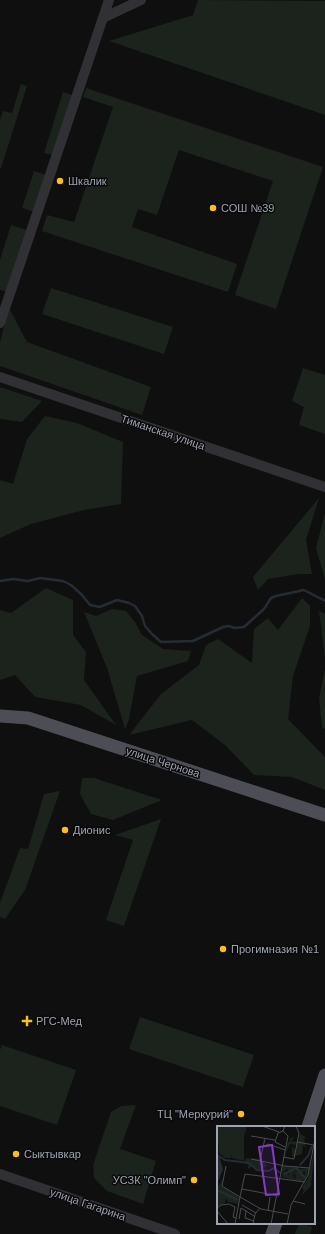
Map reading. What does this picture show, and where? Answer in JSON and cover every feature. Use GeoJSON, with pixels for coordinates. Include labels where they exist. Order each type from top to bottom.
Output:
{"type":"FeatureCollection","features":[{"type":"Feature","properties":{"kind":"main road","name":"улица Чернова"},"geometry":{"type":"LineString","coordinates":[[0,716],[28,718],[325,815]]}},
{"type":"Feature","properties":{"kind":"main road"},"geometry":{"type":"LineString","coordinates":[[308,1126],[325,1075]]}},
{"type":"Feature","properties":{"kind":"main road"},"geometry":{"type":"LineString","coordinates":[[272,1234],[276,1224]]}},
{"type":"Feature","properties":{"kind":"street"},"geometry":{"type":"LineString","coordinates":[[0,323],[109,0]]}},
{"type":"Feature","properties":{"kind":"street"},"geometry":{"type":"LineString","coordinates":[[103,18],[141,0]]}},
{"type":"Feature","properties":{"kind":"street","name":"Тиманская улица"},"geometry":{"type":"LineString","coordinates":[[0,377],[325,487]]}},
{"type":"Feature","properties":{"kind":"street","name":"улица Гагарина"},"geometry":{"type":"LineString","coordinates":[[0,1174],[175,1234]]}},
{"type":"Feature","properties":{"kind":"shaded area"},"geometry":{"type":"Polygon","coordinates":[[[198,0],[325,1],[325,115],[109,41],[193,15],[198,0]]]}},
{"type":"Feature","properties":{"kind":"shaded area"},"geometry":{"type":"Polygon","coordinates":[[[21,84],[27,86],[0,168],[0,120],[3,111],[12,113],[21,84]]]}},
{"type":"Feature","properties":{"kind":"shaded area"},"geometry":{"type":"Polygon","coordinates":[[[86,88],[323,167],[276,309],[235,295],[273,181],[179,150],[157,215],[138,209],[132,227],[237,264],[228,292],[42,231],[47,215],[74,222],[113,107],[83,97],[86,88]]]}},
{"type":"Feature","properties":{"kind":"shaded area"},"geometry":{"type":"Polygon","coordinates":[[[63,92],[72,95],[53,155],[44,153],[63,92]]]}},
{"type":"Feature","properties":{"kind":"shaded area"},"geometry":{"type":"Polygon","coordinates":[[[34,171],[47,175],[35,212],[22,208],[34,171]]]}},
{"type":"Feature","properties":{"kind":"shaded area"},"geometry":{"type":"Polygon","coordinates":[[[11,225],[27,230],[7,292],[0,290],[0,260],[11,225]]]}},
{"type":"Feature","properties":{"kind":"shaded area"},"geometry":{"type":"Polygon","coordinates":[[[51,288],[173,327],[164,354],[42,314],[51,288]]]}},
{"type":"Feature","properties":{"kind":"shaded area"},"geometry":{"type":"Polygon","coordinates":[[[9,308],[27,342],[151,387],[142,415],[0,366],[0,342],[9,308]]]}},
{"type":"Feature","properties":{"kind":"shaded area"},"geometry":{"type":"Polygon","coordinates":[[[303,368],[325,375],[325,434],[299,425],[304,407],[292,401],[303,368]]]}},
{"type":"Feature","properties":{"kind":"shaded area"},"geometry":{"type":"Polygon","coordinates":[[[0,387],[42,401],[22,422],[0,419],[0,387]]]}},
{"type":"Feature","properties":{"kind":"shaded area"},"geometry":{"type":"Polygon","coordinates":[[[45,416],[77,423],[123,442],[121,504],[84,510],[31,524],[0,538],[0,480],[13,484],[27,439],[45,416]]]}},
{"type":"Feature","properties":{"kind":"shaded area"},"geometry":{"type":"Polygon","coordinates":[[[319,498],[306,540],[312,574],[299,574],[268,579],[258,590],[253,577],[319,498]]]}},
{"type":"Feature","properties":{"kind":"shaded area"},"geometry":{"type":"Polygon","coordinates":[[[325,513],[325,580],[316,548],[325,513]]]}},
{"type":"Feature","properties":{"kind":"shaded area"},"geometry":{"type":"Polygon","coordinates":[[[46,588],[73,600],[73,635],[86,652],[84,680],[116,725],[81,705],[35,697],[15,675],[0,680],[0,610],[11,613],[46,588]]]}},
{"type":"Feature","properties":{"kind":"shaded area"},"geometry":{"type":"Polygon","coordinates":[[[302,598],[310,606],[310,626],[293,676],[288,719],[325,757],[325,790],[292,777],[254,775],[225,745],[192,720],[129,735],[161,694],[199,665],[206,645],[218,639],[252,663],[254,629],[268,618],[278,630],[302,598]]]}},
{"type":"Feature","properties":{"kind":"shaded area"},"geometry":{"type":"Polygon","coordinates":[[[112,609],[126,611],[135,622],[142,635],[163,649],[191,651],[188,661],[137,676],[129,719],[125,729],[107,668],[84,612],[96,616],[112,609]]]}},
{"type":"Feature","properties":{"kind":"shaded area"},"geometry":{"type":"Polygon","coordinates":[[[319,611],[325,614],[325,658],[319,611]]]}},
{"type":"Feature","properties":{"kind":"shaded area"},"geometry":{"type":"Polygon","coordinates":[[[325,669],[325,729],[322,727],[319,698],[325,669]]]}},
{"type":"Feature","properties":{"kind":"shaded area"},"geometry":{"type":"Polygon","coordinates":[[[82,778],[94,778],[162,800],[113,820],[91,814],[80,794],[82,778]]]}},
{"type":"Feature","properties":{"kind":"shaded area"},"geometry":{"type":"Polygon","coordinates":[[[60,791],[25,890],[5,919],[0,917],[0,903],[20,848],[28,849],[44,794],[60,791]]]}},
{"type":"Feature","properties":{"kind":"shaded area"},"geometry":{"type":"Polygon","coordinates":[[[161,819],[124,926],[106,920],[133,840],[115,835],[161,819]]]}},
{"type":"Feature","properties":{"kind":"shaded area"},"geometry":{"type":"Polygon","coordinates":[[[140,1017],[254,1055],[243,1087],[129,1049],[140,1017]]]}},
{"type":"Feature","properties":{"kind":"shaded area"},"geometry":{"type":"Polygon","coordinates":[[[2,1045],[76,1070],[57,1125],[0,1106],[0,1050],[2,1045]]]}},
{"type":"Feature","properties":{"kind":"shaded area"},"geometry":{"type":"Polygon","coordinates":[[[136,1105],[120,1149],[156,1161],[143,1204],[107,1191],[94,1178],[93,1165],[111,1112],[121,1106],[136,1105]]]}},
{"type":"Feature","properties":{"kind":"shaded area"},"geometry":{"type":"Polygon","coordinates":[[[299,1224],[312,1227],[310,1234],[295,1234],[299,1224]]]}},
{"type":"Feature","properties":{"kind":"waterway"},"geometry":{"type":"LineString","coordinates":[[0,581],[13,579],[28,581],[40,578],[63,581],[71,585],[90,605],[100,607],[117,600],[129,603],[135,606],[142,616],[145,626],[161,642],[193,641],[223,627],[244,627],[264,609],[271,598],[276,596],[304,590],[325,601]]}},
{"type":"Feature","properties":{"kind":"place","name":"Шкалик"},"geometry":{"type":"Point","coordinates":[60,181]}},
{"type":"Feature","properties":{"kind":"place","name":"СОШ №39"},"geometry":{"type":"Point","coordinates":[213,208]}},
{"type":"Feature","properties":{"kind":"place","name":"Дионис"},"geometry":{"type":"Point","coordinates":[65,830]}},
{"type":"Feature","properties":{"kind":"place","name":"Прогимназия №1"},"geometry":{"type":"Point","coordinates":[223,949]}},
{"type":"Feature","properties":{"kind":"place","name":"РГС-Мед"},"geometry":{"type":"Point","coordinates":[27,1021]}},
{"type":"Feature","properties":{"kind":"place","name":"ТЦ \"Меркурий\""},"geometry":{"type":"Point","coordinates":[241,1114]}},
{"type":"Feature","properties":{"kind":"place","name":"Сыктывкар"},"geometry":{"type":"Point","coordinates":[16,1154]}},
{"type":"Feature","properties":{"kind":"place","name":"УСЗК \"Олимп\""},"geometry":{"type":"Point","coordinates":[194,1180]}}]}
